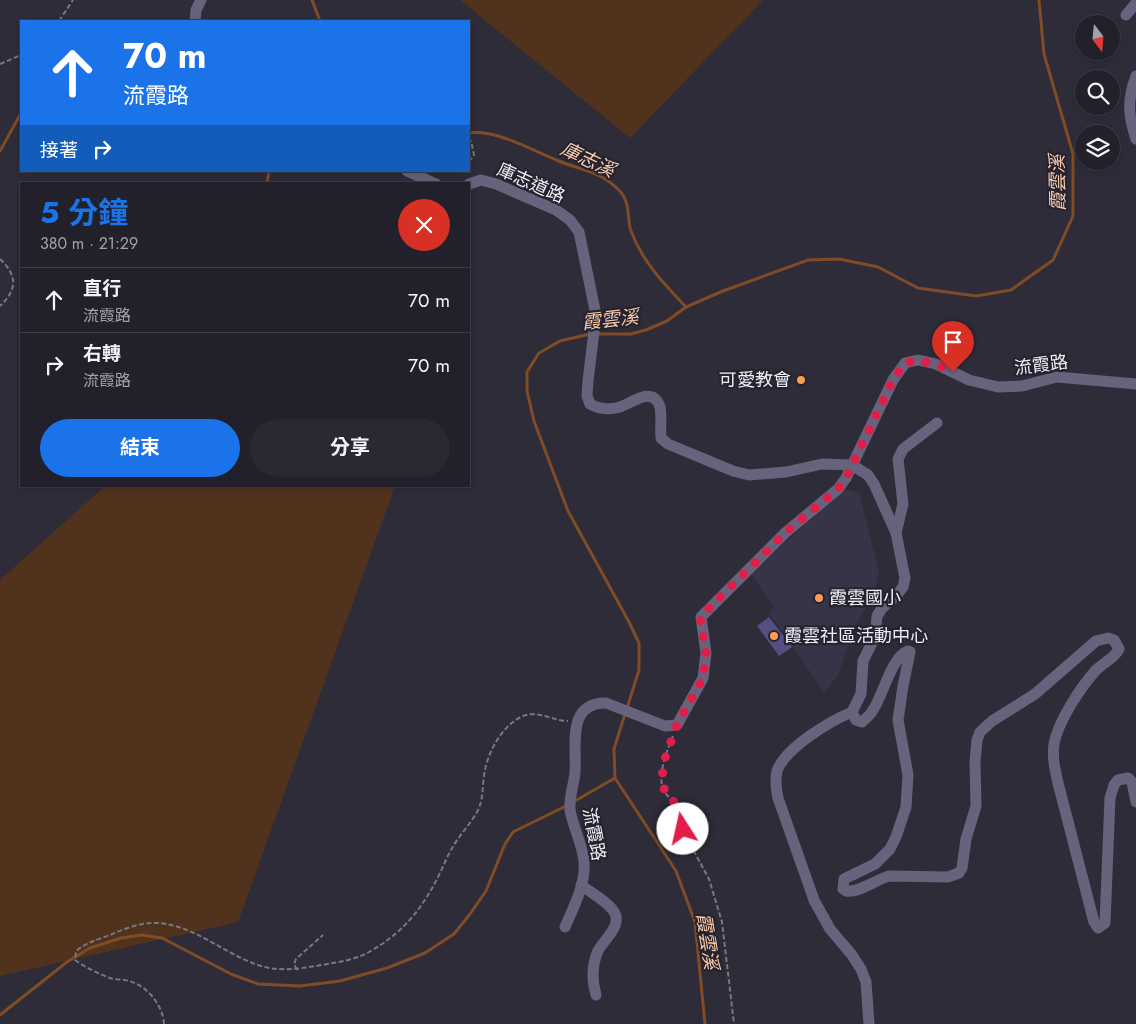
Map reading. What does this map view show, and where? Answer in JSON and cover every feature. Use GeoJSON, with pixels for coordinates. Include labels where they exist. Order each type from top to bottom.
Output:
{"type":"FeatureCollection","features":[{"type":"Feature","properties":{"kind":"street"},"geometry":{"type":"LineString","coordinates":[[195,20],[196,10],[201,0]]}},
{"type":"Feature","properties":{"kind":"street"},"geometry":{"type":"LineString","coordinates":[[1126,15],[1136,3]]}},
{"type":"Feature","properties":{"kind":"street"},"geometry":{"type":"LineString","coordinates":[[1136,76],[1130,92],[1129,118],[1136,139]]}},
{"type":"Feature","properties":{"kind":"street"},"geometry":{"type":"LineString","coordinates":[[409,172],[432,182]]}},
{"type":"Feature","properties":{"kind":"street","name":"庫志道路"},"geometry":{"type":"LineString","coordinates":[[470,184],[481,180],[496,184],[556,210],[570,220],[579,232],[596,315],[587,396],[590,404],[596,408],[609,409],[620,407],[642,396],[651,396],[657,401],[660,408],[661,438],[668,444],[733,471],[749,475],[766,475],[822,464],[852,464]]}},
{"type":"Feature","properties":{"kind":"street","name":"流霞路"},"geometry":{"type":"LineString","coordinates":[[677,725],[703,678],[706,653],[700,617],[785,533],[838,489],[846,478],[893,380],[905,363],[918,360],[936,364],[969,380],[998,387],[1022,386],[1057,377],[1136,384]]}},
{"type":"Feature","properties":{"kind":"street"},"geometry":{"type":"LineString","coordinates":[[896,533],[903,504],[898,459],[903,449],[937,423]]}},
{"type":"Feature","properties":{"kind":"street"},"geometry":{"type":"LineString","coordinates":[[852,464],[868,475],[874,484],[896,533],[905,578],[903,587],[882,608],[877,616],[875,637],[863,662],[861,694],[852,712],[840,717],[794,749],[783,760],[777,771],[775,784],[780,805],[814,900],[830,929],[862,970],[866,982],[869,1024]]}},
{"type":"Feature","properties":{"kind":"street"},"geometry":{"type":"LineString","coordinates":[[852,712],[856,720],[862,722],[872,712],[894,667],[904,652],[910,652],[902,686],[898,720],[908,775],[906,807],[890,849],[875,864],[844,880],[843,889],[846,892],[857,891],[879,878],[889,876],[948,877],[960,873],[966,840],[976,806],[975,762],[977,740],[980,732],[992,721],[1026,701],[1096,642],[1103,639],[1114,640],[1119,649],[1116,654],[1098,668],[1086,683],[1059,728],[1054,744],[1054,764],[1058,783],[1095,926],[1098,928],[1105,924],[1110,798],[1114,785],[1118,780],[1128,778],[1132,782],[1136,802]]}},
{"type":"Feature","properties":{"kind":"street"},"geometry":{"type":"LineString","coordinates":[[577,721],[586,708],[596,703],[606,703],[665,726],[677,725]]}},
{"type":"Feature","properties":{"kind":"street","name":"流霞路"},"geometry":{"type":"LineString","coordinates":[[565,927],[581,885],[584,862],[570,811],[570,795],[575,776],[575,734],[577,721]]}},
{"type":"Feature","properties":{"kind":"street"},"geometry":{"type":"LineString","coordinates":[[581,885],[612,909],[616,917],[613,932],[597,954],[593,973],[596,995]]}},
{"type":"Feature","properties":{"kind":"path"},"geometry":{"type":"LineString","coordinates":[[60,20],[73,0]]}},
{"type":"Feature","properties":{"kind":"path"},"geometry":{"type":"LineString","coordinates":[[0,64],[20,55]]}},
{"type":"Feature","properties":{"kind":"path"},"geometry":{"type":"LineString","coordinates":[[470,161],[474,155],[471,140]]}},
{"type":"Feature","properties":{"kind":"path"},"geometry":{"type":"LineString","coordinates":[[0,258],[9,267],[14,280],[12,291],[0,306]]}},
{"type":"Feature","properties":{"kind":"path"},"geometry":{"type":"LineString","coordinates":[[164,1024],[161,1008],[142,987],[130,981],[111,978],[80,964],[75,960],[76,951],[87,942],[129,927],[150,923],[179,927],[250,962],[269,968],[297,970],[344,961],[367,953],[396,935],[418,912],[454,844],[477,812],[481,802],[485,768],[490,752],[502,734],[513,722],[524,716],[534,714],[557,721],[577,721]]}},
{"type":"Feature","properties":{"kind":"path"},"geometry":{"type":"LineString","coordinates":[[677,725],[664,761],[662,786],[665,793],[685,813],[684,833],[700,861],[715,894],[722,922],[734,1024]]}},
{"type":"Feature","properties":{"kind":"path"},"geometry":{"type":"LineString","coordinates":[[297,970],[294,964],[296,959],[322,935]]}},
{"type":"Feature","properties":{"kind":"shaded area"},"geometry":{"type":"Polygon","coordinates":[[[460,0],[763,0],[630,138],[460,0]]]}},
{"type":"Feature","properties":{"kind":"shaded area"},"geometry":{"type":"Polygon","coordinates":[[[104,487],[395,487],[238,922],[0,976],[0,580],[104,487]]]}},
{"type":"Feature","properties":{"kind":"shaded area","name":"霞雲國小"},"geometry":{"type":"Polygon","coordinates":[[[844,489],[859,493],[879,572],[875,589],[852,633],[838,676],[824,692],[769,613],[774,607],[751,574],[844,489]]]}},
{"type":"Feature","properties":{"kind":"building","name":"霞雲社區活動中心"},"geometry":{"type":"Polygon","coordinates":[[[769,617],[792,647],[779,656],[757,626],[769,617]]]}},
{"type":"Feature","properties":{"kind":"waterway","name":"庫志溪"},"geometry":{"type":"LineString","coordinates":[[312,0],[320,20]]}},
{"type":"Feature","properties":{"kind":"waterway","name":"霞雲溪"},"geometry":{"type":"LineString","coordinates":[[596,334],[631,334],[646,330],[667,321],[686,307],[723,291],[808,260],[839,259],[878,267],[918,288],[976,296],[1011,290],[1053,260],[1073,216],[1073,154],[1044,54],[1039,0]]}},
{"type":"Feature","properties":{"kind":"waterway"},"geometry":{"type":"LineString","coordinates":[[0,151],[20,115]]}},
{"type":"Feature","properties":{"kind":"waterway","name":"庫志溪"},"geometry":{"type":"LineString","coordinates":[[470,133],[491,134],[503,137],[597,175],[614,186],[626,201],[631,231],[641,252],[662,281],[686,307]]}},
{"type":"Feature","properties":{"kind":"waterway"},"geometry":{"type":"LineString","coordinates":[[267,182],[269,172]]}},
{"type":"Feature","properties":{"kind":"waterway","name":"霞雲溪"},"geometry":{"type":"LineString","coordinates":[[590,334],[560,341],[539,353],[527,372],[527,391],[534,421],[568,511],[639,643],[639,670],[627,708]]}},
{"type":"Feature","properties":{"kind":"waterway","name":"霞雲溪"},"geometry":{"type":"LineString","coordinates":[[625,714],[614,749],[615,778],[676,871],[695,922],[705,1024]]}},
{"type":"Feature","properties":{"kind":"waterway"},"geometry":{"type":"LineString","coordinates":[[573,802],[615,778]]}},
{"type":"Feature","properties":{"kind":"waterway"},"geometry":{"type":"LineString","coordinates":[[0,1015],[67,962],[90,948],[121,938],[142,935],[162,938],[231,974],[258,984],[300,986],[340,981],[387,968],[425,953],[454,934],[486,891],[505,844],[513,832],[568,805]]}},
{"type":"Feature","properties":{"kind":"place","name":"可愛教會"},"geometry":{"type":"Point","coordinates":[801,380]}},
{"type":"Feature","properties":{"kind":"place","name":"霞雲國小"},"geometry":{"type":"Point","coordinates":[819,598]}},
{"type":"Feature","properties":{"kind":"place","name":"霞雲社區活動中心"},"geometry":{"type":"Point","coordinates":[774,636]}},
{"type":"Feature","properties":{"kind":"route"},"geometry":{"type":"LineString","coordinates":[[683,829],[685,813],[665,793],[662,786],[662,778],[664,761],[677,725],[681,721],[703,678],[706,653],[700,617],[785,533],[838,489],[846,478],[893,380],[905,363],[918,360],[936,364],[953,372]]}}]}
